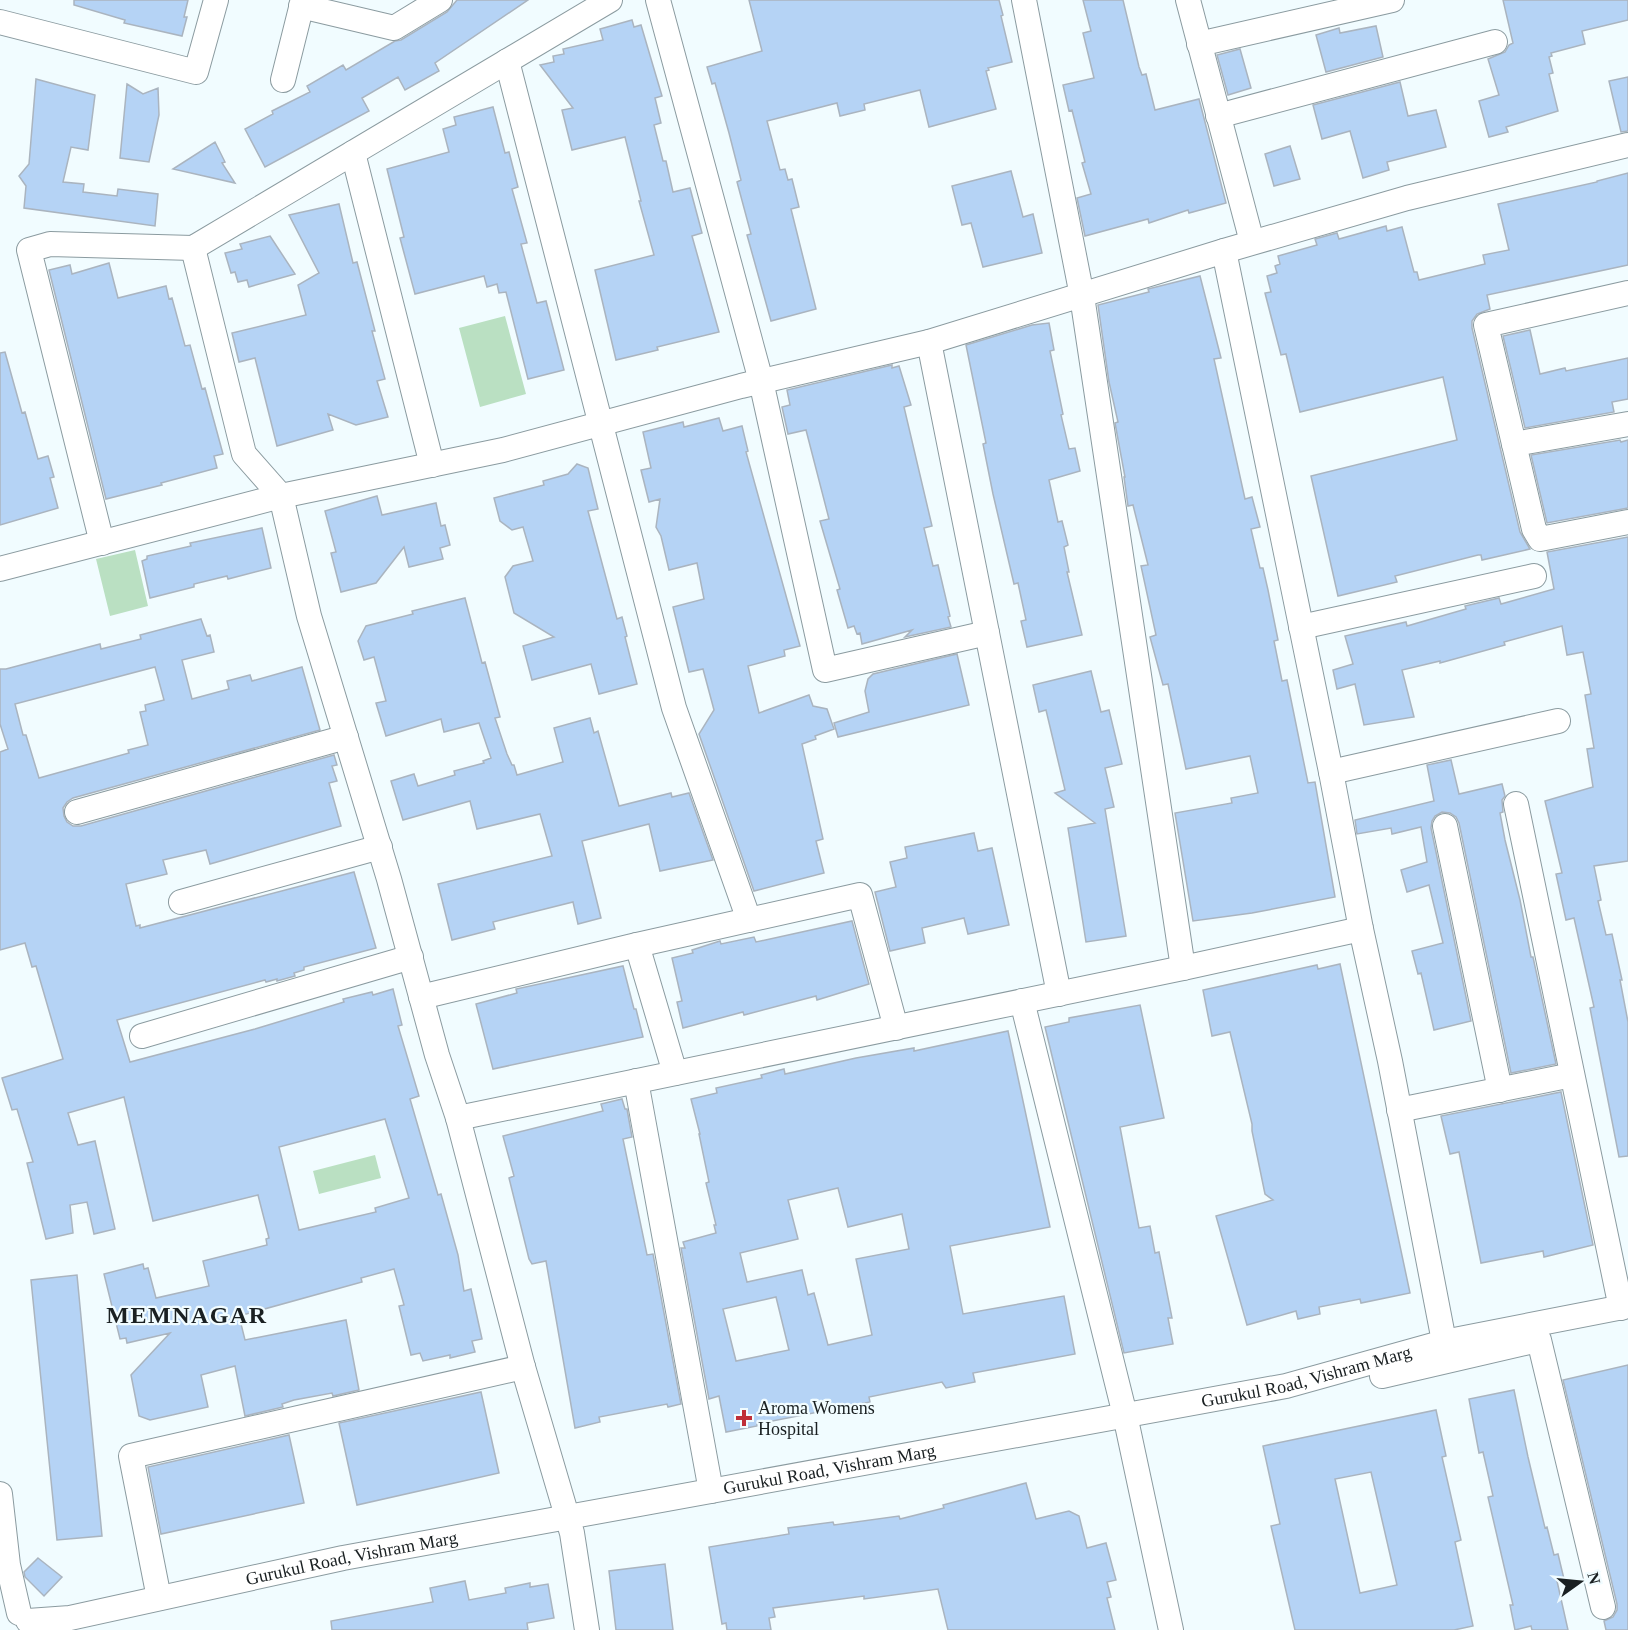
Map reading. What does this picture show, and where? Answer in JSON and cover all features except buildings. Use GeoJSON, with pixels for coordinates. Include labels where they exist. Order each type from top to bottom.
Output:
{"type":"FeatureCollection","features":[{"type":"Feature","properties":{"kind":"street"},"geometry":{"type":"LineString","coordinates":[[0,22],[196,72],[216,0]]}},
{"type":"Feature","properties":{"kind":"street"},"geometry":{"type":"LineString","coordinates":[[284,80],[302,3],[394,28],[440,0]]}},
{"type":"Feature","properties":{"kind":"street"},"geometry":{"type":"LineString","coordinates":[[102,543],[29,250],[50,244],[193,248],[610,0]]}},
{"type":"Feature","properties":{"kind":"street"},"geometry":{"type":"LineString","coordinates":[[658,0],[761,381],[825,670],[987,633]]}},
{"type":"Feature","properties":{"kind":"street"},"geometry":{"type":"LineString","coordinates":[[1024,0],[1082,296],[1183,968]]}},
{"type":"Feature","properties":{"kind":"street"},"geometry":{"type":"LineString","coordinates":[[1188,0],[1252,242]]}},
{"type":"Feature","properties":{"kind":"street"},"geometry":{"type":"LineString","coordinates":[[1199,44],[1392,0]]}},
{"type":"Feature","properties":{"kind":"street"},"geometry":{"type":"LineString","coordinates":[[1218,116],[1494,42]]}},
{"type":"Feature","properties":{"kind":"street"},"geometry":{"type":"LineString","coordinates":[[507,61],[674,708],[749,920]]}},
{"type":"Feature","properties":{"kind":"street"},"geometry":{"type":"LineString","coordinates":[[0,569],[281,496],[503,450],[761,381],[929,342],[1252,242],[1407,198],[1628,145]]}},
{"type":"Feature","properties":{"kind":"street"},"geometry":{"type":"LineString","coordinates":[[353,153],[432,465]]}},
{"type":"Feature","properties":{"kind":"street"},"geometry":{"type":"LineString","coordinates":[[193,248],[244,454],[281,496],[309,616],[380,847],[437,1055],[458,1118],[523,1367],[569,1525],[587,1630]]}},
{"type":"Feature","properties":{"kind":"street"},"geometry":{"type":"LineString","coordinates":[[1224,251],[1331,772],[1446,1351]]}},
{"type":"Feature","properties":{"kind":"street"},"geometry":{"type":"LineString","coordinates":[[1628,293],[1486,325],[1534,529],[1540,539],[1628,522]]}},
{"type":"Feature","properties":{"kind":"street"},"geometry":{"type":"LineString","coordinates":[[929,342],[1059,994]]}},
{"type":"Feature","properties":{"kind":"street"},"geometry":{"type":"LineString","coordinates":[[1514,444],[1628,424]]}},
{"type":"Feature","properties":{"kind":"street"},"geometry":{"type":"LineString","coordinates":[[1301,627],[1534,576]]}},
{"type":"Feature","properties":{"kind":"street"},"geometry":{"type":"LineString","coordinates":[[1331,772],[1558,721]]}},
{"type":"Feature","properties":{"kind":"street"},"geometry":{"type":"LineString","coordinates":[[77,812],[346,736]]}},
{"type":"Feature","properties":{"kind":"street"},"geometry":{"type":"LineString","coordinates":[[1516,804],[1572,1075],[1626,1311]]}},
{"type":"Feature","properties":{"kind":"street"},"geometry":{"type":"LineString","coordinates":[[1445,826],[1500,1090]]}},
{"type":"Feature","properties":{"kind":"street"},"geometry":{"type":"LineString","coordinates":[[181,902],[380,847]]}},
{"type":"Feature","properties":{"kind":"street"},"geometry":{"type":"LineString","coordinates":[[421,997],[637,945],[861,895],[896,1028]]}},
{"type":"Feature","properties":{"kind":"street"},"geometry":{"type":"LineString","coordinates":[[458,1118],[1022,1002],[1361,929]]}},
{"type":"Feature","properties":{"kind":"street"},"geometry":{"type":"LineString","coordinates":[[637,945],[675,1073]]}},
{"type":"Feature","properties":{"kind":"street"},"geometry":{"type":"LineString","coordinates":[[142,1036],[411,957]]}},
{"type":"Feature","properties":{"kind":"street"},"geometry":{"type":"LineString","coordinates":[[1022,1002],[1126,1422],[1171,1630]]}},
{"type":"Feature","properties":{"kind":"street"},"geometry":{"type":"LineString","coordinates":[[1399,1110],[1572,1075]]}},
{"type":"Feature","properties":{"kind":"street"},"geometry":{"type":"LineString","coordinates":[[636,1082],[711,1491]]}},
{"type":"Feature","properties":{"kind":"street","name":"Gurukul Road, Vishram Marg"},"geometry":{"type":"LineString","coordinates":[[1446,1351],[1539,1340],[1626,1311]]}},
{"type":"Feature","properties":{"kind":"street","name":"Gurukul Road, Vishram Marg"},"geometry":{"type":"LineString","coordinates":[[20,1619],[70,1618],[343,1557],[569,1525],[711,1491],[1126,1422],[1288,1399],[1446,1351],[1626,1311]]}},
{"type":"Feature","properties":{"kind":"street"},"geometry":{"type":"LineString","coordinates":[[1539,1340],[1603,1607]]}},
{"type":"Feature","properties":{"kind":"street"},"geometry":{"type":"LineString","coordinates":[[159,1598],[130,1456],[523,1367]]}},
{"type":"Feature","properties":{"kind":"street","name":"Gurukul Road, Vishram Marg"},"geometry":{"type":"LineString","coordinates":[[73,1630],[346,1570],[569,1525],[1126,1422]]}},
{"type":"Feature","properties":{"kind":"street"},"geometry":{"type":"LineString","coordinates":[[0,1494],[8,1565],[20,1619]]}},
{"type":"Feature","properties":{"kind":"green space"},"geometry":{"type":"Polygon","coordinates":[[[505,316],[526,394],[480,407],[459,328],[505,316]]]}},
{"type":"Feature","properties":{"kind":"green space"},"geometry":{"type":"Polygon","coordinates":[[[135,550],[148,606],[110,616],[96,559],[135,550]]]}},
{"type":"Feature","properties":{"kind":"green space"},"geometry":{"type":"Polygon","coordinates":[[[375,1155],[381,1178],[319,1194],[313,1171],[375,1155]]]}},
{"type":"Feature","properties":{"kind":"place","name":"Aroma Womens Hospital"},"geometry":{"type":"Point","coordinates":[744,1418]}},
{"type":"Feature","properties":{"kind":"district","name":"MEMNAGAR"},"geometry":{"type":"Point","coordinates":[187,1315]}}]}
